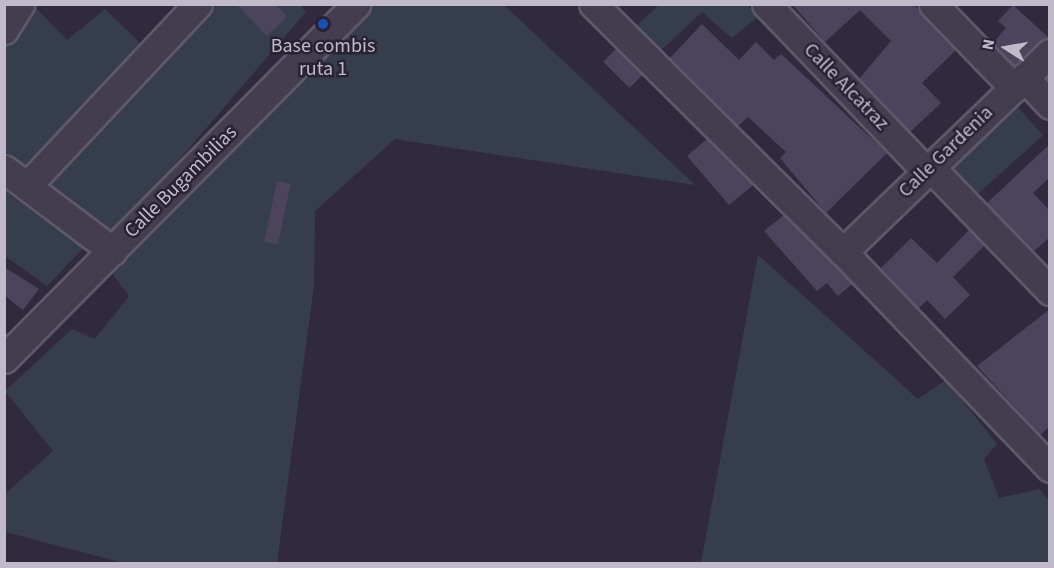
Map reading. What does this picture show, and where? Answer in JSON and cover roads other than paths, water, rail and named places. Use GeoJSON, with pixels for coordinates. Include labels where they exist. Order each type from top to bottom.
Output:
{"type":"FeatureCollection","features":[{"type":"Feature","properties":{"kind":"street"},"geometry":{"type":"LineString","coordinates":[[4,30],[20,4]]}},
{"type":"Feature","properties":{"kind":"street"},"geometry":{"type":"LineString","coordinates":[[27,186],[198,4]]}},
{"type":"Feature","properties":{"kind":"street","name":"Calle Bugambilias"},"geometry":{"type":"LineString","coordinates":[[7,353],[113,252],[356,4]]}},
{"type":"Feature","properties":{"kind":"street"},"geometry":{"type":"LineString","coordinates":[[593,4],[843,252],[1050,468]]}},
{"type":"Feature","properties":{"kind":"street","name":"Calle Alcatraz"},"geometry":{"type":"LineString","coordinates":[[766,4],[1050,291]]}},
{"type":"Feature","properties":{"kind":"street"},"geometry":{"type":"LineString","coordinates":[[933,4],[1019,83],[1050,105]]}},
{"type":"Feature","properties":{"kind":"street","name":"Calle Gardenia"},"geometry":{"type":"LineString","coordinates":[[843,252],[1050,53]]}},
{"type":"Feature","properties":{"kind":"street"},"geometry":{"type":"LineString","coordinates":[[4,169],[113,252]]}},
{"type":"Feature","properties":{"kind":"place","name":"Base combis ruta 1"},"geometry":{"type":"Point","coordinates":[323,24]}}]}
